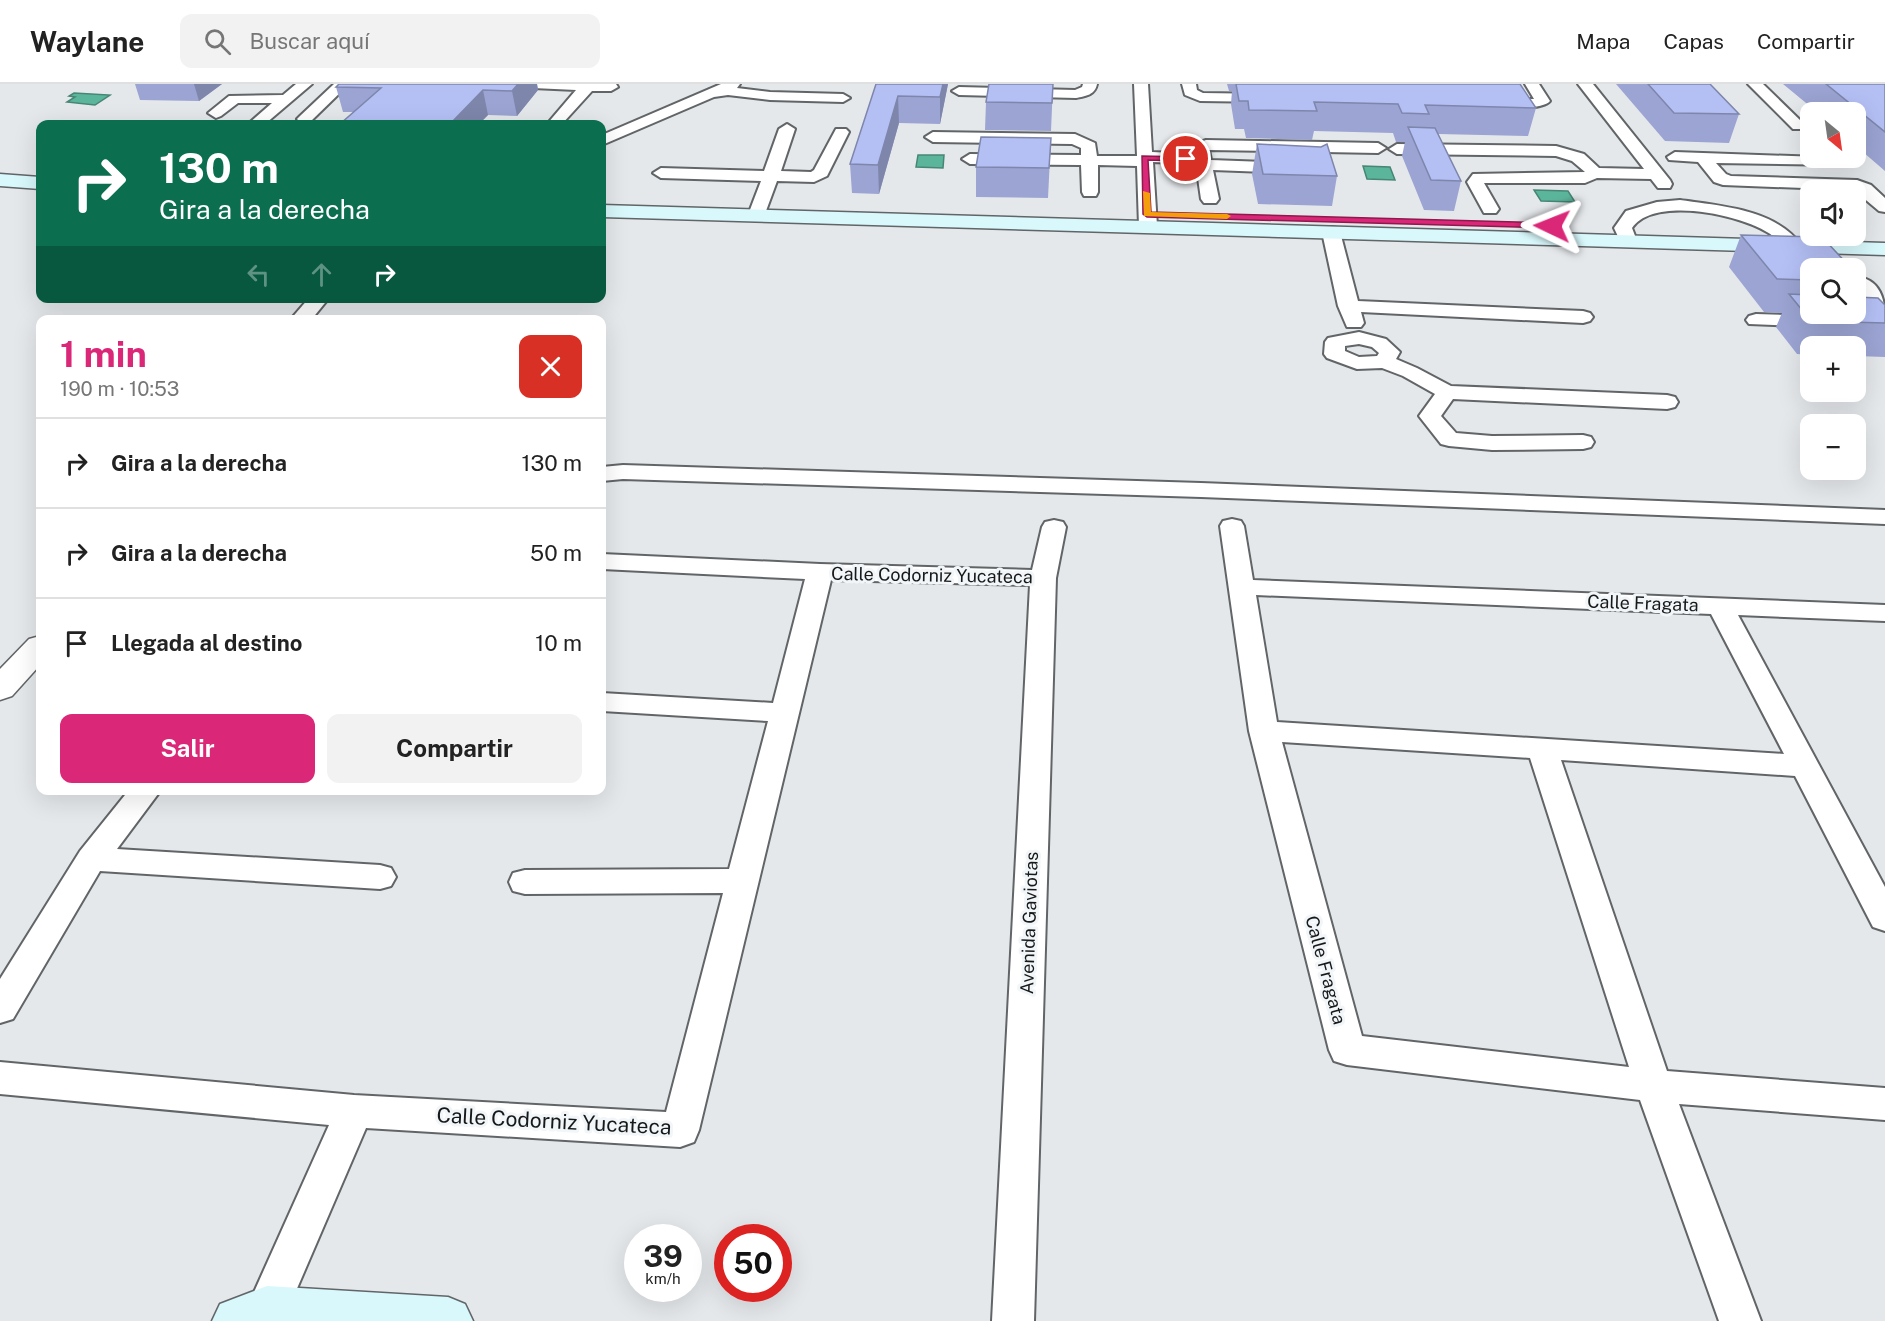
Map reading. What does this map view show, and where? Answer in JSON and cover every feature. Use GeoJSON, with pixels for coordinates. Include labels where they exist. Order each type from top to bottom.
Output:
{"type":"FeatureCollection","features":[{"type":"Feature","properties":{"kind":"main road"},"geometry":{"type":"LineString","coordinates":[[0,180],[36,183]]}},
{"type":"Feature","properties":{"kind":"main road"},"geometry":{"type":"LineString","coordinates":[[0,192],[36,193]]}},
{"type":"Feature","properties":{"kind":"main road"},"geometry":{"type":"LineString","coordinates":[[606,200],[758,210]]}},
{"type":"Feature","properties":{"kind":"main road"},"geometry":{"type":"LineString","coordinates":[[606,211],[758,210],[1148,220],[1786,239],[1885,249]]}},
{"type":"Feature","properties":{"kind":"main road"},"geometry":{"type":"LineString","coordinates":[[1148,220],[1331,232],[1626,235]]}},
{"type":"Feature","properties":{"kind":"main road"},"geometry":{"type":"LineString","coordinates":[[1866,234],[1885,235]]}},
{"type":"Feature","properties":{"kind":"main road"},"geometry":{"type":"LineString","coordinates":[[1786,239],[1800,236]]}},
{"type":"Feature","properties":{"kind":"main road"},"geometry":{"type":"LineString","coordinates":[[252,1315],[448,1321]]}},
{"type":"Feature","properties":{"kind":"street"},"geometry":{"type":"LineString","coordinates":[[216,113],[256,84]]}},
{"type":"Feature","properties":{"kind":"street"},"geometry":{"type":"LineString","coordinates":[[261,120],[305,84]]}},
{"type":"Feature","properties":{"kind":"street"},"geometry":{"type":"LineString","coordinates":[[533,84],[611,87]]}},
{"type":"Feature","properties":{"kind":"street"},"geometry":{"type":"LineString","coordinates":[[606,138],[733,84]]}},
{"type":"Feature","properties":{"kind":"street"},"geometry":{"type":"LineString","coordinates":[[958,92],[1076,94],[1089,90],[1090,84]]}},
{"type":"Feature","properties":{"kind":"street"},"geometry":{"type":"LineString","coordinates":[[1141,84],[1148,220]]}},
{"type":"Feature","properties":{"kind":"street"},"geometry":{"type":"LineString","coordinates":[[1189,84],[1190,92],[1200,97],[1281,98]]}},
{"type":"Feature","properties":{"kind":"street"},"geometry":{"type":"LineString","coordinates":[[1755,84],[1798,126]]}},
{"type":"Feature","properties":{"kind":"street"},"geometry":{"type":"LineString","coordinates":[[558,120],[588,86]]}},
{"type":"Feature","properties":{"kind":"street"},"geometry":{"type":"LineString","coordinates":[[1512,87],[1534,87],[1553,91]]}},
{"type":"Feature","properties":{"kind":"street"},"geometry":{"type":"LineString","coordinates":[[1477,103],[1543,102],[1534,87]]}},
{"type":"Feature","properties":{"kind":"street"},"geometry":{"type":"LineString","coordinates":[[234,99],[289,97],[337,89]]}},
{"type":"Feature","properties":{"kind":"street"},"geometry":{"type":"LineString","coordinates":[[305,119],[337,89]]}},
{"type":"Feature","properties":{"kind":"street"},"geometry":{"type":"LineString","coordinates":[[1582,89],[1680,205]]}},
{"type":"Feature","properties":{"kind":"street"},"geometry":{"type":"LineString","coordinates":[[709,94],[728,91],[770,96],[843,97]]}},
{"type":"Feature","properties":{"kind":"street"},"geometry":{"type":"LineString","coordinates":[[758,210],[787,129]]}},
{"type":"Feature","properties":{"kind":"street"},"geometry":{"type":"LineString","coordinates":[[661,173],[803,178],[821,173],[841,132]]}},
{"type":"Feature","properties":{"kind":"street"},"geometry":{"type":"LineString","coordinates":[[933,137],[1075,139],[1089,146],[1090,192]]}},
{"type":"Feature","properties":{"kind":"street"},"geometry":{"type":"LineString","coordinates":[[1210,199],[1201,147],[1214,144],[1378,148]]}},
{"type":"Feature","properties":{"kind":"street"},"geometry":{"type":"LineString","coordinates":[[1397,148],[1556,151],[1574,154],[1584,159],[1594,173]]}},
{"type":"Feature","properties":{"kind":"street"},"geometry":{"type":"LineString","coordinates":[[1675,157],[1714,171],[1720,178],[1743,183],[1857,185],[1885,207]]}},
{"type":"Feature","properties":{"kind":"street"},"geometry":{"type":"LineString","coordinates":[[970,159],[1090,161],[1144,159],[1305,168]]}},
{"type":"Feature","properties":{"kind":"street"},"geometry":{"type":"LineString","coordinates":[[1490,209],[1475,182],[1479,178],[1585,178],[1594,173],[1654,172],[1698,164],[1800,161]]}},
{"type":"Feature","properties":{"kind":"street"},"geometry":{"type":"LineString","coordinates":[[1626,235],[1632,215],[1657,207],[1680,205],[1729,212],[1786,239]]}},
{"type":"Feature","properties":{"kind":"street"},"geometry":{"type":"LineString","coordinates":[[1331,232],[1348,306],[1359,338]]}},
{"type":"Feature","properties":{"kind":"street"},"geometry":{"type":"LineString","coordinates":[[1866,288],[1885,312]]}},
{"type":"Feature","properties":{"kind":"street"},"geometry":{"type":"LineString","coordinates":[[305,315],[316,303]]}},
{"type":"Feature","properties":{"kind":"street"},"geometry":{"type":"LineString","coordinates":[[1348,306],[1583,317]]}},
{"type":"Feature","properties":{"kind":"street"},"geometry":{"type":"LineString","coordinates":[[1756,320],[1885,324]]}},
{"type":"Feature","properties":{"kind":"street"},"geometry":{"type":"LineString","coordinates":[[1384,362],[1390,352],[1379,343],[1359,338],[1335,342],[1334,354],[1358,363],[1384,362],[1447,392],[1667,402]]}},
{"type":"Feature","properties":{"kind":"street"},"geometry":{"type":"LineString","coordinates":[[1447,392],[1430,416],[1449,439],[1492,443],[1583,442]]}},
{"type":"Feature","properties":{"kind":"street"},"geometry":{"type":"LineString","coordinates":[[606,474],[623,472],[1189,490],[1885,517]]}},
{"type":"Feature","properties":{"kind":"street","name":"Calle Fragata"},"geometry":{"type":"LineString","coordinates":[[1232,526],[1264,731],[1347,1050],[1654,1086],[1885,1104]]}},
{"type":"Feature","properties":{"kind":"street","name":"Avenida Gaviotas"},"geometry":{"type":"LineString","coordinates":[[1013,1321],[1043,578],[1054,527]]}},
{"type":"Feature","properties":{"kind":"street","name":"Calle Codorniz Yucateca"},"geometry":{"type":"LineString","coordinates":[[606,561],[820,572],[1043,578]]}},
{"type":"Feature","properties":{"kind":"street","name":"Calle Codorniz Yucateca"},"geometry":{"type":"LineString","coordinates":[[0,1078],[354,1111],[680,1130],[820,572]]}},
{"type":"Feature","properties":{"kind":"street","name":"Calle Fragata"},"geometry":{"type":"LineString","coordinates":[[1242,587],[1885,613]]}},
{"type":"Feature","properties":{"kind":"street","name":"Calle Fragata"},"geometry":{"type":"LineString","coordinates":[[1720,606],[1885,918]]}},
{"type":"Feature","properties":{"kind":"street"},"geometry":{"type":"LineString","coordinates":[[0,689],[36,650]]}},
{"type":"Feature","properties":{"kind":"street"},"geometry":{"type":"LineString","coordinates":[[606,702],[786,713]]}},
{"type":"Feature","properties":{"kind":"street"},"geometry":{"type":"LineString","coordinates":[[1264,731],[1805,766]]}},
{"type":"Feature","properties":{"kind":"street"},"geometry":{"type":"LineString","coordinates":[[1542,749],[1654,1086],[1740,1321]]}},
{"type":"Feature","properties":{"kind":"street"},"geometry":{"type":"LineString","coordinates":[[0,1009],[91,859],[142,795]]}},
{"type":"Feature","properties":{"kind":"street"},"geometry":{"type":"LineString","coordinates":[[91,859],[380,878]]}},
{"type":"Feature","properties":{"kind":"street"},"geometry":{"type":"LineString","coordinates":[[525,882],[742,881]]}},
{"type":"Feature","properties":{"kind":"street"},"geometry":{"type":"LineString","coordinates":[[252,1315],[354,1111]]}},
{"type":"Feature","properties":{"kind":"shaded area"},"geometry":{"type":"Polygon","coordinates":[[[74,93],[110,95],[95,105],[67,102],[75,97],[69,96],[74,93]]]}},
{"type":"Feature","properties":{"kind":"shaded area"},"geometry":{"type":"Polygon","coordinates":[[[918,155],[944,155],[943,168],[916,167],[918,155]]]}},
{"type":"Feature","properties":{"kind":"shaded area"},"geometry":{"type":"Polygon","coordinates":[[[1363,166],[1390,167],[1395,180],[1367,179],[1363,166]]]}},
{"type":"Feature","properties":{"kind":"shaded area"},"geometry":{"type":"Polygon","coordinates":[[[1534,190],[1568,191],[1575,202],[1541,201],[1534,190]]]}},
{"type":"Feature","properties":{"kind":"building"},"geometry":{"type":"Polygon","coordinates":[[[339,84],[518,84],[512,91],[483,90],[454,120],[345,120],[381,88],[336,87],[339,84]]]}},
{"type":"Feature","properties":{"kind":"building"},"geometry":{"type":"Polygon","coordinates":[[[876,84],[943,84],[940,97],[898,96],[878,165],[850,164],[876,84]]]}},
{"type":"Feature","properties":{"kind":"building"},"geometry":{"type":"Polygon","coordinates":[[[989,84],[1053,84],[1052,103],[986,102],[989,84]]]}},
{"type":"Feature","properties":{"kind":"building"},"geometry":{"type":"Polygon","coordinates":[[[1236,84],[1520,84],[1536,108],[1425,105],[1429,114],[1402,113],[1398,104],[1314,102],[1317,111],[1249,110],[1248,101],[1239,101],[1236,84]]]}},
{"type":"Feature","properties":{"kind":"building"},"geometry":{"type":"Polygon","coordinates":[[[1648,84],[1710,84],[1739,114],[1674,113],[1648,84]]]}},
{"type":"Feature","properties":{"kind":"building"},"geometry":{"type":"Polygon","coordinates":[[[1826,84],[1885,84],[1885,132],[1866,117],[1866,102],[1848,102],[1826,84]]]}},
{"type":"Feature","properties":{"kind":"building"},"geometry":{"type":"Polygon","coordinates":[[[1408,127],[1435,128],[1461,181],[1431,180],[1408,127]]]}},
{"type":"Feature","properties":{"kind":"building"},"geometry":{"type":"Polygon","coordinates":[[[981,137],[1051,138],[1049,168],[976,167],[981,137]]]}},
{"type":"Feature","properties":{"kind":"building"},"geometry":{"type":"Polygon","coordinates":[[[1257,144],[1321,147],[1327,144],[1337,176],[1263,174],[1257,144]]]}},
{"type":"Feature","properties":{"kind":"building"},"geometry":{"type":"Polygon","coordinates":[[[1741,235],[1800,236],[1800,246],[1830,246],[1842,258],[1800,258],[1800,280],[1777,279],[1741,235]]]}},
{"type":"Feature","properties":{"kind":"building"},"geometry":{"type":"Polygon","coordinates":[[[1789,294],[1800,295],[1800,308],[1789,294]]]}},
{"type":"Feature","properties":{"kind":"building"},"geometry":{"type":"Polygon","coordinates":[[[1866,297],[1878,298],[1885,305],[1885,323],[1866,322],[1866,297]]]}},
{"type":"Feature","properties":{"kind":"slow traffic"},"geometry":{"type":"LineString","coordinates":[[1146,193],[1147,214],[1227,216]]}},
{"type":"Feature","properties":{"kind":"route"},"geometry":{"type":"LineString","coordinates":[[1186,159],[1144,158],[1147,214],[1552,226]]}}]}
